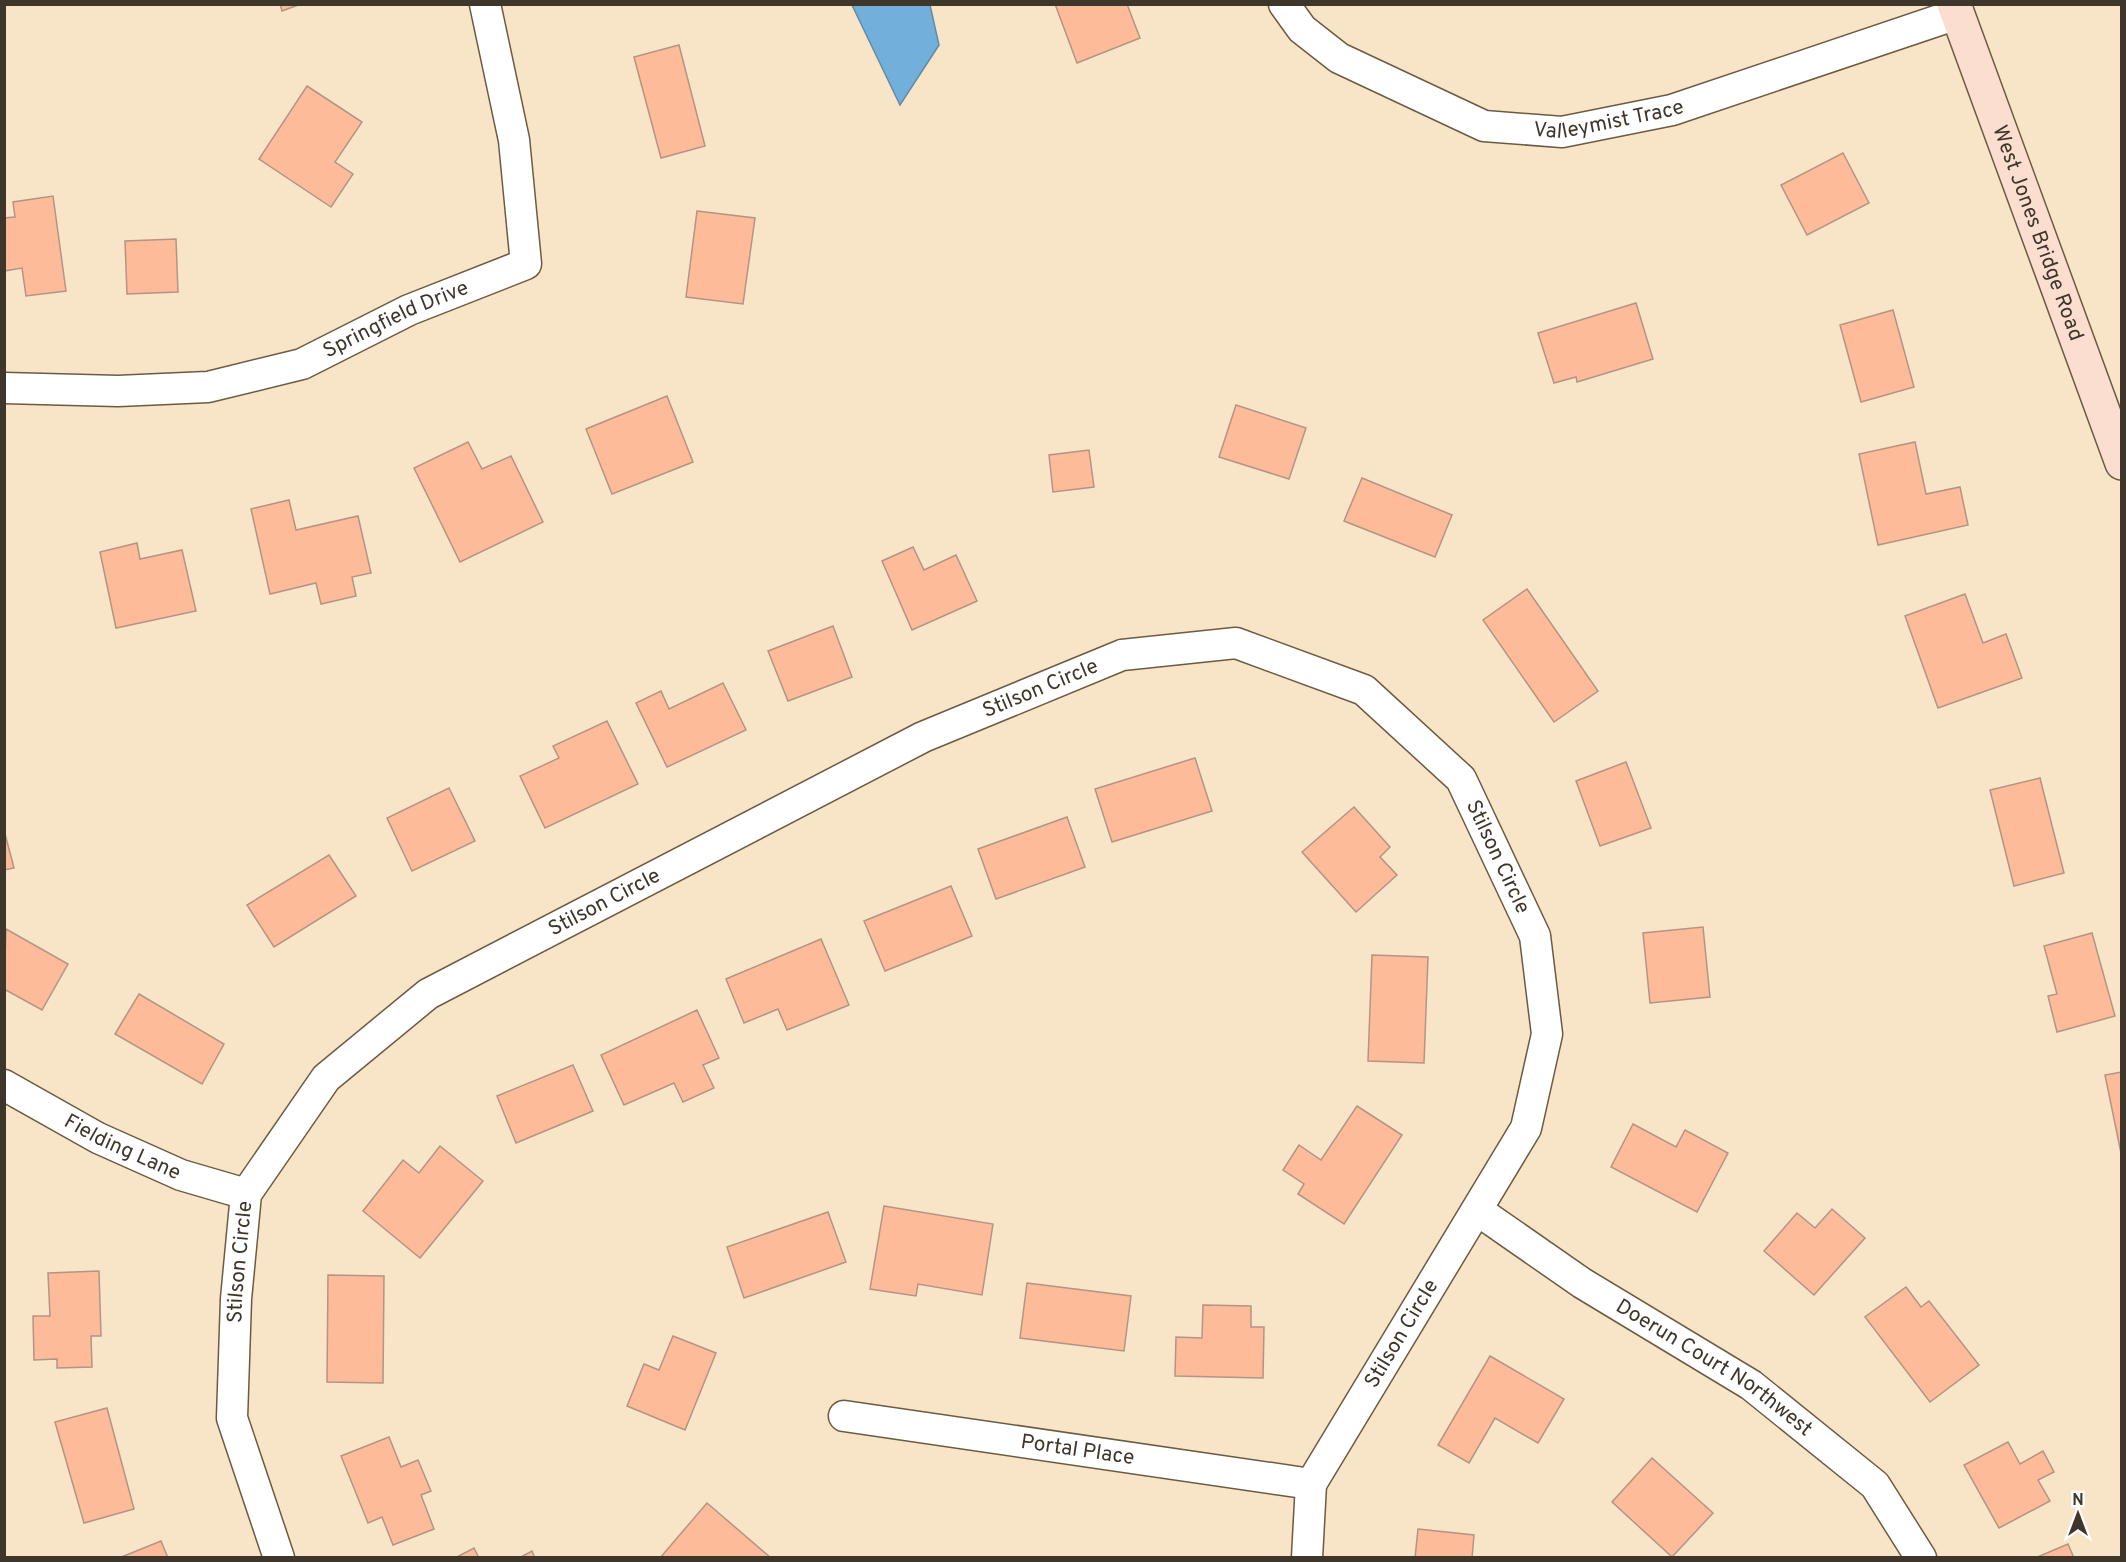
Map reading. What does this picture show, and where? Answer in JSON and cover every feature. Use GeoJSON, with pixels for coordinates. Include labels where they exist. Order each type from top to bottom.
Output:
{"type":"FeatureCollection","features":[{"type":"Feature","properties":{"kind":"street","name":"Springfield Drive"},"geometry":{"type":"LineString","coordinates":[[4,388],[118,391],[208,387],[302,364],[410,310],[526,264],[514,140],[485,4]]}},
{"type":"Feature","properties":{"kind":"street","name":"Valleymist Trace"},"geometry":{"type":"LineString","coordinates":[[1284,4],[1302,29],[1339,58],[1484,126],[1562,132],[1672,110],[1955,9]]}},
{"type":"Feature","properties":{"kind":"street","name":"West Jones Bridge Road"},"geometry":{"type":"LineString","coordinates":[[1955,9],[2121,463]]}},
{"type":"Feature","properties":{"kind":"street","name":"Stilson Circle"},"geometry":{"type":"LineString","coordinates":[[279,1557],[232,1418],[236,1299],[246,1194],[326,1078],[428,994],[923,737],[1122,655],[1236,642],[1364,690],[1461,779],[1535,936],[1547,1034],[1526,1128],[1311,1484],[1307,1557]]}},
{"type":"Feature","properties":{"kind":"street","name":"Fielding Lane"},"geometry":{"type":"LineString","coordinates":[[4,1085],[98,1138],[181,1175],[246,1194]]}},
{"type":"Feature","properties":{"kind":"street","name":"Doerun Court Northwest"},"geometry":{"type":"LineString","coordinates":[[1477,1210],[1582,1283],[1751,1385],[1875,1485],[1921,1557]]}},
{"type":"Feature","properties":{"kind":"street","name":"Portal Place"},"geometry":{"type":"LineString","coordinates":[[844,1416],[1311,1484]]}},
{"type":"Feature","properties":{"kind":"water"},"geometry":{"type":"Polygon","coordinates":[[[852,5],[930,5],[939,45],[900,105],[852,5]]]}},
{"type":"Feature","properties":{"kind":"building"},"geometry":{"type":"Polygon","coordinates":[[[280,4],[301,4],[282,11],[280,4]]]}},
{"type":"Feature","properties":{"kind":"building"},"geometry":{"type":"Polygon","coordinates":[[[1055,4],[1127,4],[1140,38],[1077,63],[1055,4]]]}},
{"type":"Feature","properties":{"kind":"building"},"geometry":{"type":"Polygon","coordinates":[[[679,45],[705,146],[661,158],[634,57],[679,45]]]}},
{"type":"Feature","properties":{"kind":"building"},"geometry":{"type":"Polygon","coordinates":[[[307,86],[362,122],[335,162],[353,174],[331,207],[259,159],[307,86]]]}},
{"type":"Feature","properties":{"kind":"building"},"geometry":{"type":"Polygon","coordinates":[[[1843,153],[1869,203],[1807,235],[1781,185],[1843,153]]]}},
{"type":"Feature","properties":{"kind":"building"},"geometry":{"type":"Polygon","coordinates":[[[53,196],[66,291],[26,296],[22,268],[4,271],[4,218],[15,217],[13,202],[53,196]]]}},
{"type":"Feature","properties":{"kind":"building"},"geometry":{"type":"Polygon","coordinates":[[[697,211],[755,218],[743,304],[686,297],[697,211]]]}},
{"type":"Feature","properties":{"kind":"building"},"geometry":{"type":"Polygon","coordinates":[[[176,239],[178,292],[127,294],[125,241],[176,239]]]}},
{"type":"Feature","properties":{"kind":"building"},"geometry":{"type":"Polygon","coordinates":[[[1636,303],[1653,359],[1577,382],[1576,377],[1554,383],[1538,333],[1636,303]]]}},
{"type":"Feature","properties":{"kind":"building"},"geometry":{"type":"Polygon","coordinates":[[[1893,310],[1914,387],[1861,402],[1840,325],[1893,310]]]}},
{"type":"Feature","properties":{"kind":"building"},"geometry":{"type":"Polygon","coordinates":[[[667,396],[693,462],[612,494],[586,429],[667,396]]]}},
{"type":"Feature","properties":{"kind":"building"},"geometry":{"type":"Polygon","coordinates":[[[1236,405],[1306,428],[1289,479],[1219,457],[1236,405]]]}},
{"type":"Feature","properties":{"kind":"building"},"geometry":{"type":"Polygon","coordinates":[[[468,442],[482,469],[511,456],[543,522],[460,562],[414,468],[468,442]]]}},
{"type":"Feature","properties":{"kind":"building"},"geometry":{"type":"Polygon","coordinates":[[[1915,442],[1926,494],[1960,487],[1968,525],[1878,545],[1859,454],[1915,442]]]}},
{"type":"Feature","properties":{"kind":"building"},"geometry":{"type":"Polygon","coordinates":[[[1089,450],[1094,487],[1053,492],[1049,455],[1089,450]]]}},
{"type":"Feature","properties":{"kind":"building"},"geometry":{"type":"Polygon","coordinates":[[[1362,478],[1452,515],[1435,557],[1344,521],[1362,478]]]}},
{"type":"Feature","properties":{"kind":"building"},"geometry":{"type":"Polygon","coordinates":[[[289,500],[296,530],[358,516],[371,573],[352,577],[356,596],[321,604],[316,583],[270,594],[251,509],[289,500]]]}},
{"type":"Feature","properties":{"kind":"building"},"geometry":{"type":"Polygon","coordinates":[[[137,543],[140,559],[182,550],[196,611],[116,628],[100,552],[137,543]]]}},
{"type":"Feature","properties":{"kind":"building"},"geometry":{"type":"Polygon","coordinates":[[[913,547],[924,570],[956,555],[977,601],[912,630],[882,561],[913,547]]]}},
{"type":"Feature","properties":{"kind":"building"},"geometry":{"type":"Polygon","coordinates":[[[1527,589],[1598,691],[1554,722],[1483,620],[1527,589]]]}},
{"type":"Feature","properties":{"kind":"building"},"geometry":{"type":"Polygon","coordinates":[[[1965,594],[1983,643],[2006,634],[2022,678],[1938,708],[1905,616],[1965,594]]]}},
{"type":"Feature","properties":{"kind":"building"},"geometry":{"type":"Polygon","coordinates":[[[833,626],[852,677],[788,701],[768,651],[833,626]]]}},
{"type":"Feature","properties":{"kind":"building"},"geometry":{"type":"Polygon","coordinates":[[[723,683],[746,730],[667,767],[636,703],[661,691],[669,709],[723,683]]]}},
{"type":"Feature","properties":{"kind":"building"},"geometry":{"type":"Polygon","coordinates":[[[607,721],[638,784],[545,828],[520,776],[559,758],[553,746],[607,721]]]}},
{"type":"Feature","properties":{"kind":"building"},"geometry":{"type":"Polygon","coordinates":[[[1195,758],[1212,811],[1112,842],[1095,789],[1195,758]]]}},
{"type":"Feature","properties":{"kind":"building"},"geometry":{"type":"Polygon","coordinates":[[[1626,762],[1651,828],[1600,846],[1576,781],[1626,762]]]}},
{"type":"Feature","properties":{"kind":"building"},"geometry":{"type":"Polygon","coordinates":[[[2040,778],[2064,873],[2014,886],[1990,790],[2040,778]]]}},
{"type":"Feature","properties":{"kind":"building"},"geometry":{"type":"Polygon","coordinates":[[[449,788],[475,841],[412,871],[387,818],[449,788]]]}},
{"type":"Feature","properties":{"kind":"building"},"geometry":{"type":"Polygon","coordinates":[[[1354,807],[1390,847],[1380,857],[1397,875],[1356,912],[1302,852],[1354,807]]]}},
{"type":"Feature","properties":{"kind":"building"},"geometry":{"type":"Polygon","coordinates":[[[1067,817],[1085,867],[996,899],[978,849],[1067,817]]]}},
{"type":"Feature","properties":{"kind":"building"},"geometry":{"type":"Polygon","coordinates":[[[4,830],[14,868],[4,870],[4,830]]]}},
{"type":"Feature","properties":{"kind":"building"},"geometry":{"type":"Polygon","coordinates":[[[329,855],[356,896],[274,947],[247,905],[329,855]]]}},
{"type":"Feature","properties":{"kind":"building"},"geometry":{"type":"Polygon","coordinates":[[[951,886],[972,936],[885,971],[864,921],[951,886]]]}},
{"type":"Feature","properties":{"kind":"building"},"geometry":{"type":"Polygon","coordinates":[[[1703,927],[1710,997],[1650,1003],[1643,933],[1703,927]]]}},
{"type":"Feature","properties":{"kind":"building"},"geometry":{"type":"Polygon","coordinates":[[[6,929],[68,964],[42,1010],[4,989],[6,929]]]}},
{"type":"Feature","properties":{"kind":"building"},"geometry":{"type":"Polygon","coordinates":[[[2092,933],[2115,1016],[2057,1032],[2048,996],[2057,994],[2044,946],[2092,933]]]}},
{"type":"Feature","properties":{"kind":"building"},"geometry":{"type":"Polygon","coordinates":[[[821,939],[849,1005],[787,1030],[778,1009],[744,1023],[726,979],[821,939]]]}},
{"type":"Feature","properties":{"kind":"building"},"geometry":{"type":"Polygon","coordinates":[[[1372,955],[1428,957],[1424,1063],[1368,1061],[1372,955]]]}},
{"type":"Feature","properties":{"kind":"building"},"geometry":{"type":"Polygon","coordinates":[[[139,994],[224,1044],[202,1084],[115,1034],[139,994]]]}},
{"type":"Feature","properties":{"kind":"building"},"geometry":{"type":"Polygon","coordinates":[[[697,1010],[719,1058],[703,1065],[714,1088],[683,1102],[674,1083],[624,1105],[601,1055],[697,1010]]]}},
{"type":"Feature","properties":{"kind":"building"},"geometry":{"type":"Polygon","coordinates":[[[573,1065],[593,1111],[516,1143],[497,1096],[573,1065]]]}},
{"type":"Feature","properties":{"kind":"building"},"geometry":{"type":"Polygon","coordinates":[[[2122,1072],[2122,1153],[2121,1153],[2105,1075],[2122,1072]]]}},
{"type":"Feature","properties":{"kind":"building"},"geometry":{"type":"Polygon","coordinates":[[[1357,1106],[1402,1135],[1344,1224],[1298,1194],[1304,1184],[1283,1170],[1299,1145],[1321,1160],[1357,1106]]]}},
{"type":"Feature","properties":{"kind":"building"},"geometry":{"type":"Polygon","coordinates":[[[1633,1124],[1676,1147],[1685,1130],[1728,1153],[1697,1212],[1611,1167],[1633,1124]]]}},
{"type":"Feature","properties":{"kind":"building"},"geometry":{"type":"Polygon","coordinates":[[[440,1146],[483,1181],[420,1258],[363,1211],[403,1160],[419,1173],[440,1146]]]}},
{"type":"Feature","properties":{"kind":"building"},"geometry":{"type":"Polygon","coordinates":[[[884,1206],[993,1224],[982,1295],[918,1284],[916,1296],[870,1289],[884,1206]]]}},
{"type":"Feature","properties":{"kind":"building"},"geometry":{"type":"Polygon","coordinates":[[[1832,1209],[1865,1238],[1814,1295],[1764,1251],[1797,1213],[1815,1228],[1832,1209]]]}},
{"type":"Feature","properties":{"kind":"building"},"geometry":{"type":"Polygon","coordinates":[[[828,1212],[846,1262],[744,1298],[727,1247],[828,1212]]]}},
{"type":"Feature","properties":{"kind":"building"},"geometry":{"type":"Polygon","coordinates":[[[99,1271],[101,1336],[91,1336],[92,1367],[57,1368],[57,1359],[34,1360],[33,1316],[50,1316],[48,1273],[99,1271]]]}},
{"type":"Feature","properties":{"kind":"building"},"geometry":{"type":"Polygon","coordinates":[[[328,1275],[384,1276],[383,1383],[327,1382],[328,1275]]]}},
{"type":"Feature","properties":{"kind":"building"},"geometry":{"type":"Polygon","coordinates":[[[1027,1283],[1131,1296],[1124,1351],[1020,1338],[1027,1283]]]}},
{"type":"Feature","properties":{"kind":"building"},"geometry":{"type":"Polygon","coordinates":[[[1906,1287],[1921,1307],[1929,1301],[1979,1365],[1930,1402],[1865,1317],[1906,1287]]]}},
{"type":"Feature","properties":{"kind":"building"},"geometry":{"type":"Polygon","coordinates":[[[1203,1305],[1251,1306],[1251,1327],[1264,1327],[1263,1378],[1175,1376],[1176,1337],[1202,1338],[1203,1305]]]}},
{"type":"Feature","properties":{"kind":"building"},"geometry":{"type":"Polygon","coordinates":[[[673,1336],[716,1353],[685,1430],[627,1406],[644,1364],[659,1370],[673,1336]]]}},
{"type":"Feature","properties":{"kind":"building"},"geometry":{"type":"Polygon","coordinates":[[[1490,1356],[1564,1399],[1538,1443],[1495,1418],[1469,1463],[1438,1445],[1490,1356]]]}},
{"type":"Feature","properties":{"kind":"building"},"geometry":{"type":"Polygon","coordinates":[[[107,1408],[134,1509],[84,1523],[55,1422],[107,1408]]]}},
{"type":"Feature","properties":{"kind":"building"},"geometry":{"type":"Polygon","coordinates":[[[389,1437],[401,1467],[418,1460],[431,1491],[421,1495],[434,1529],[393,1545],[382,1517],[368,1523],[341,1456],[389,1437]]]}},
{"type":"Feature","properties":{"kind":"building"},"geometry":{"type":"Polygon","coordinates":[[[2008,1442],[2020,1464],[2043,1451],[2054,1472],[2038,1480],[2050,1501],[1999,1528],[1964,1465],[2008,1442]]]}},
{"type":"Feature","properties":{"kind":"building"},"geometry":{"type":"Polygon","coordinates":[[[1652,1458],[1713,1513],[1672,1557],[1612,1502],[1652,1458]]]}},
{"type":"Feature","properties":{"kind":"building"},"geometry":{"type":"Polygon","coordinates":[[[707,1503],[771,1558],[660,1558],[707,1503]]]}},
{"type":"Feature","properties":{"kind":"building"},"geometry":{"type":"Polygon","coordinates":[[[1418,1529],[1474,1535],[1472,1558],[1415,1558],[1418,1529]]]}},
{"type":"Feature","properties":{"kind":"building"},"geometry":{"type":"Polygon","coordinates":[[[161,1541],[168,1558],[119,1558],[161,1541]]]}},
{"type":"Feature","properties":{"kind":"building"},"geometry":{"type":"Polygon","coordinates":[[[2068,1544],[2074,1558],[2035,1558],[2068,1544]]]}},
{"type":"Feature","properties":{"kind":"building"},"geometry":{"type":"Polygon","coordinates":[[[474,1548],[479,1558],[455,1558],[474,1548]]]}},
{"type":"Feature","properties":{"kind":"building"},"geometry":{"type":"Polygon","coordinates":[[[532,1551],[535,1558],[519,1558],[532,1551]]]}}]}
